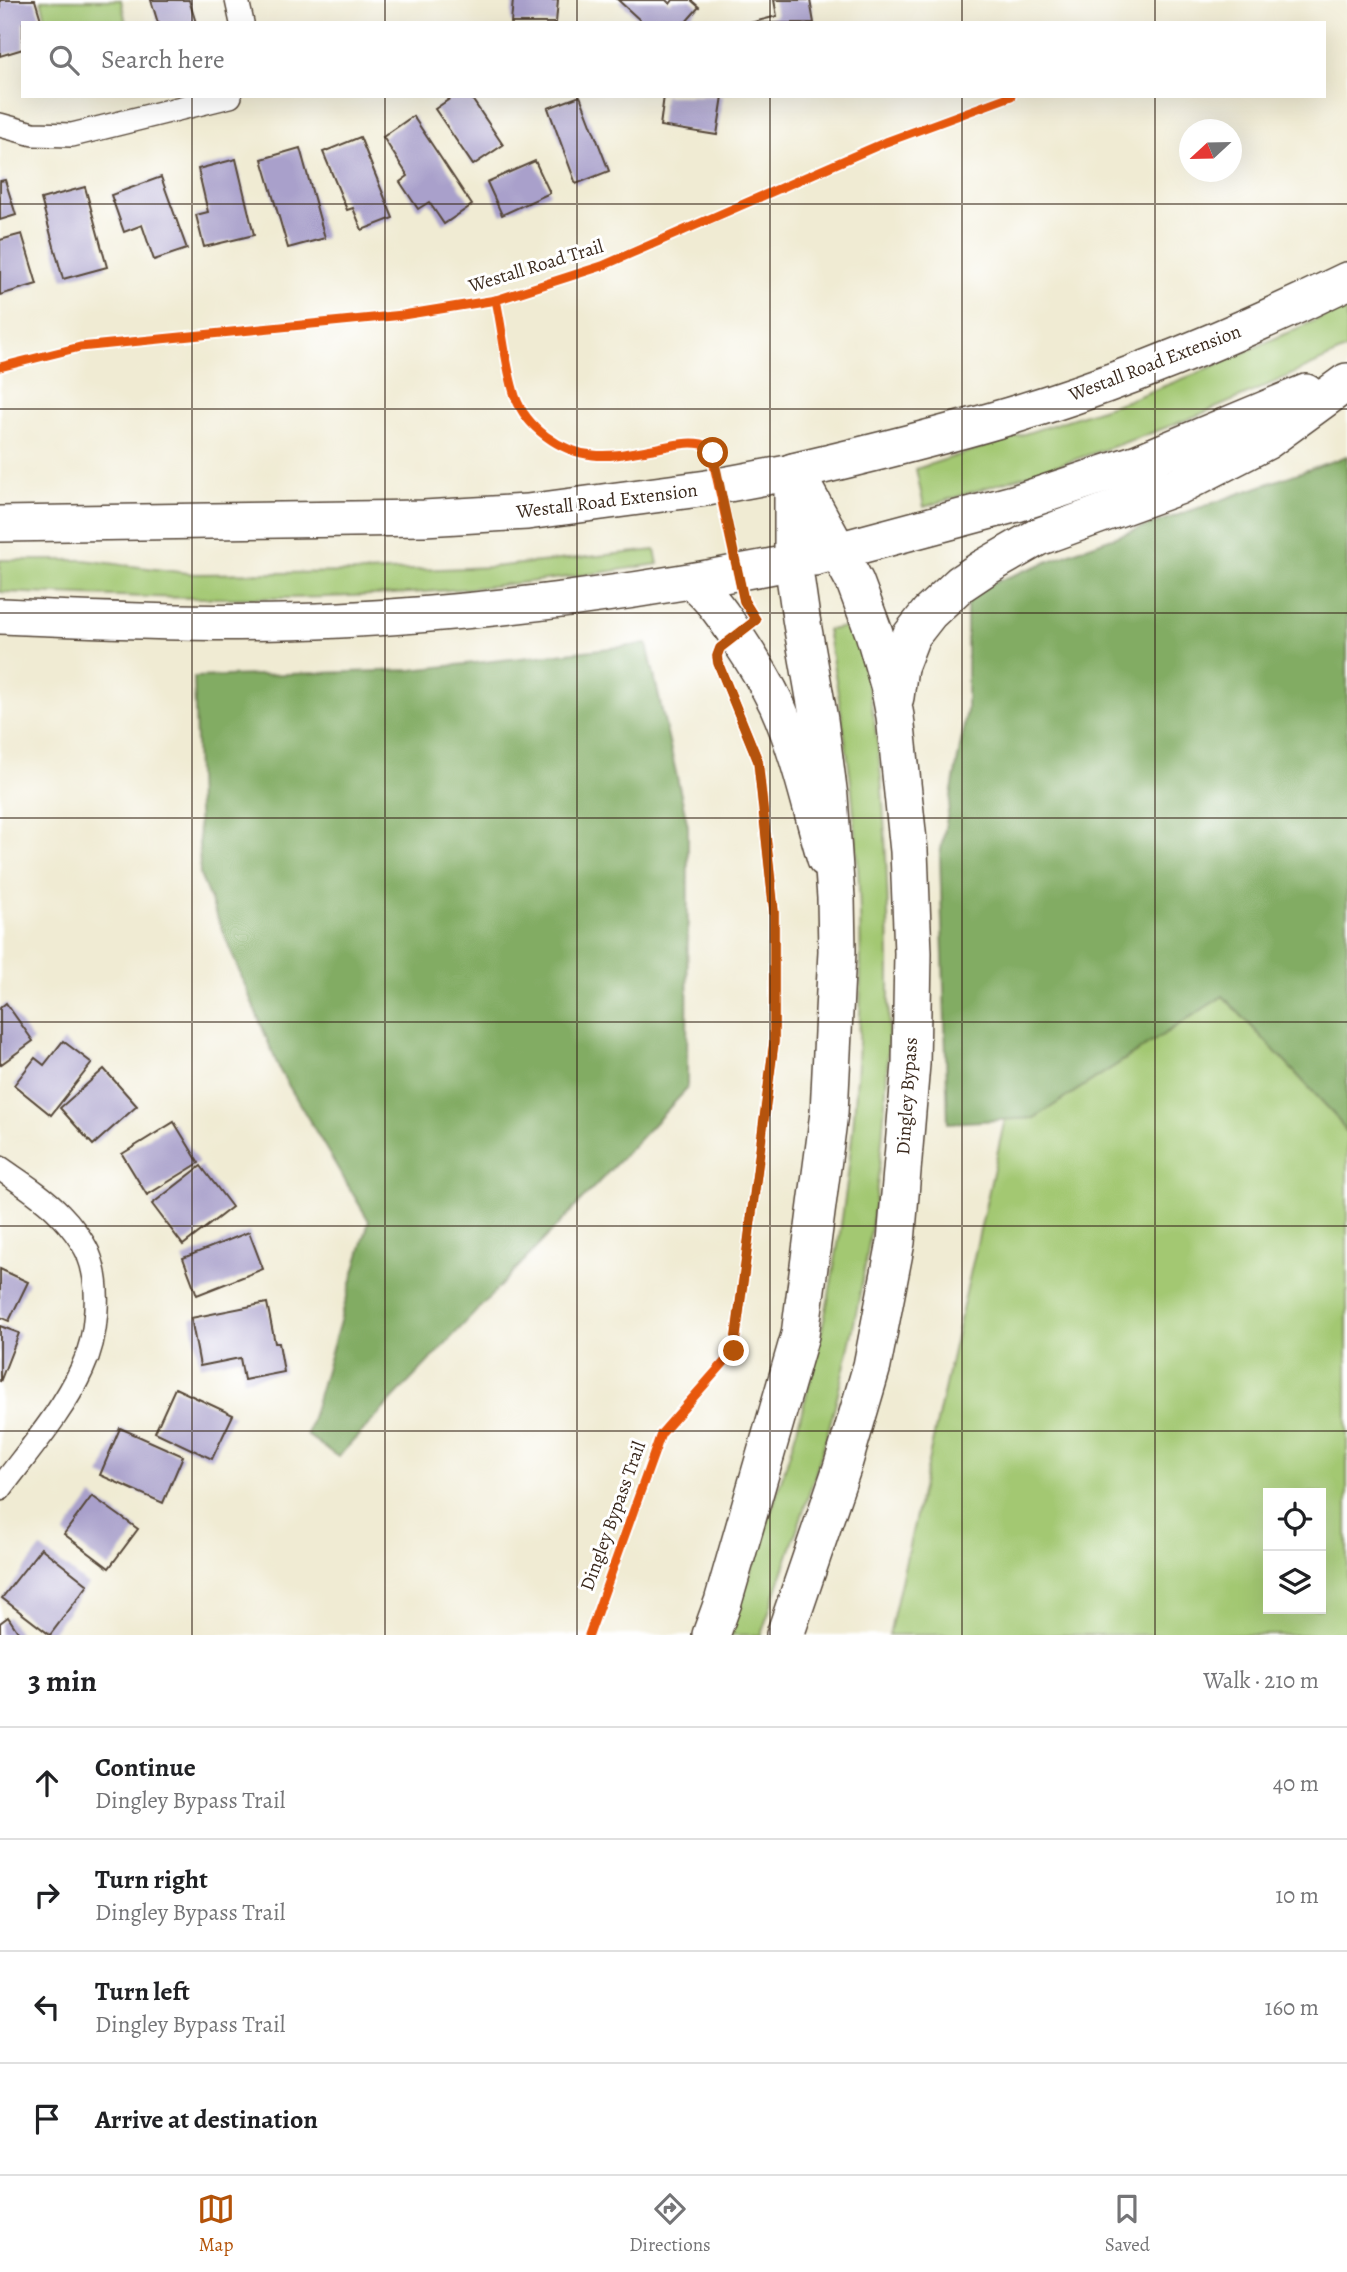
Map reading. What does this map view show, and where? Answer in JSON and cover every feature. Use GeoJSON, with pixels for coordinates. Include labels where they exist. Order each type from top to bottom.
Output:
{"type":"FeatureCollection","features":[{"type":"Feature","properties":{"kind":"highway","name":"Westall Road Extension"},"geometry":{"type":"LineString","coordinates":[[794,472],[930,439],[1092,389],[1184,354],[1347,281]]}},
{"type":"Feature","properties":{"kind":"highway"},"geometry":{"type":"LineString","coordinates":[[793,562],[1017,503],[1138,463],[1347,374]]}},
{"type":"Feature","properties":{"kind":"highway"},"geometry":{"type":"LineString","coordinates":[[895,716],[896,681],[904,650],[929,612],[960,584],[1038,537],[1178,486],[1266,441],[1347,383]]}},
{"type":"Feature","properties":{"kind":"highway","name":"Dingley Bypass"},"geometry":{"type":"LineString","coordinates":[[785,1635],[842,1468],[872,1366],[896,1242],[911,1064],[913,953],[909,851],[895,716],[874,633],[855,582],[794,472]]}},
{"type":"Feature","properties":{"kind":"highway"},"geometry":{"type":"LineString","coordinates":[[711,1635],[723,1602],[800,1335],[829,1114],[836,898],[829,797],[793,562],[794,472]]}},
{"type":"Feature","properties":{"kind":"main road","name":"Westall Road Extension"},"geometry":{"type":"LineString","coordinates":[[0,524],[424,518],[527,512],[707,488],[794,472]]}},
{"type":"Feature","properties":{"kind":"main road"},"geometry":{"type":"LineString","coordinates":[[0,615],[118,620],[339,620],[521,606],[692,582],[793,562]]}},
{"type":"Feature","properties":{"kind":"main road"},"geometry":{"type":"LineString","coordinates":[[692,582],[705,593],[727,621],[777,705],[796,758],[836,898]]}},
{"type":"Feature","properties":{"kind":"street"},"geometry":{"type":"LineString","coordinates":[[237,0],[242,21]]}},
{"type":"Feature","properties":{"kind":"street"},"geometry":{"type":"LineString","coordinates":[[0,125],[33,134],[72,135],[222,98]]}},
{"type":"Feature","properties":{"kind":"street"},"geometry":{"type":"LineString","coordinates":[[0,1168],[41,1197],[61,1215],[77,1236],[88,1254],[97,1305],[94,1330],[83,1368],[62,1406],[0,1489]]}},
{"type":"Feature","properties":{"kind":"green space"},"geometry":{"type":"Polygon","coordinates":[[[41,0],[121,0],[126,21],[46,21],[41,0]]]}},
{"type":"Feature","properties":{"kind":"green space"},"geometry":{"type":"Polygon","coordinates":[[[1347,306],[1347,349],[1201,414],[1133,440],[924,507],[916,469],[1126,401],[1198,373],[1347,306]]]}},
{"type":"Feature","properties":{"kind":"green space"},"geometry":{"type":"Polygon","coordinates":[[[1347,456],[1347,1133],[1333,1113],[1223,996],[1034,1118],[948,1123],[940,855],[967,710],[967,593],[1078,550],[1347,456]]]}},
{"type":"Feature","properties":{"kind":"green space"},"geometry":{"type":"Polygon","coordinates":[[[655,550],[658,564],[526,582],[393,594],[246,598],[0,592],[0,560],[84,560],[195,574],[362,572],[492,567],[655,550]]]}},
{"type":"Feature","properties":{"kind":"green space"},"geometry":{"type":"Polygon","coordinates":[[[852,626],[874,720],[886,850],[889,1026],[877,1185],[854,1323],[825,1441],[808,1497],[761,1635],[729,1635],[777,1493],[809,1385],[832,1280],[852,1141],[860,1001],[858,861],[847,751],[827,630],[852,626]]]}},
{"type":"Feature","properties":{"kind":"green space"},"geometry":{"type":"Polygon","coordinates":[[[647,644],[688,826],[687,1089],[338,1457],[307,1435],[369,1221],[280,1071],[200,875],[194,677],[411,670],[647,644]]]}},
{"type":"Feature","properties":{"kind":"green space"},"geometry":{"type":"Polygon","coordinates":[[[1223,996],[1333,1113],[1347,1133],[1347,1635],[889,1635],[1005,1119],[1034,1118],[1223,996]]]}},
{"type":"Feature","properties":{"kind":"building"},"geometry":{"type":"Polygon","coordinates":[[[0,0],[35,0],[41,21],[21,21],[21,50],[0,56],[0,0]]]}},
{"type":"Feature","properties":{"kind":"building"},"geometry":{"type":"Polygon","coordinates":[[[151,0],[189,0],[195,21],[157,21],[151,0]]]}},
{"type":"Feature","properties":{"kind":"building"},"geometry":{"type":"Polygon","coordinates":[[[513,0],[558,0],[556,21],[511,21],[513,0]]]}},
{"type":"Feature","properties":{"kind":"building"},"geometry":{"type":"Polygon","coordinates":[[[618,0],[666,0],[670,4],[673,0],[691,0],[699,7],[687,21],[641,21],[618,0]]]}},
{"type":"Feature","properties":{"kind":"building"},"geometry":{"type":"Polygon","coordinates":[[[774,0],[810,0],[814,21],[758,21],[777,16],[774,0]]]}},
{"type":"Feature","properties":{"kind":"building"},"geometry":{"type":"Polygon","coordinates":[[[451,98],[471,98],[503,145],[473,165],[435,109],[451,98]]]}},
{"type":"Feature","properties":{"kind":"building"},"geometry":{"type":"Polygon","coordinates":[[[581,98],[609,171],[576,184],[548,108],[581,98]]]}},
{"type":"Feature","properties":{"kind":"building"},"geometry":{"type":"Polygon","coordinates":[[[664,98],[723,98],[717,135],[660,126],[664,98]]]}},
{"type":"Feature","properties":{"kind":"building"},"geometry":{"type":"Polygon","coordinates":[[[413,116],[472,205],[444,224],[429,202],[418,209],[400,182],[408,176],[383,137],[413,116]]]}},
{"type":"Feature","properties":{"kind":"building"},"geometry":{"type":"Polygon","coordinates":[[[360,137],[393,218],[362,230],[353,208],[347,210],[323,152],[360,137]]]}},
{"type":"Feature","properties":{"kind":"building"},"geometry":{"type":"Polygon","coordinates":[[[300,148],[325,238],[288,248],[262,159],[300,148]]]}},
{"type":"Feature","properties":{"kind":"building"},"geometry":{"type":"Polygon","coordinates":[[[236,159],[254,235],[204,247],[196,215],[208,212],[198,169],[236,159]]]}},
{"type":"Feature","properties":{"kind":"building"},"geometry":{"type":"Polygon","coordinates":[[[535,161],[550,193],[502,215],[487,182],[535,161]]]}},
{"type":"Feature","properties":{"kind":"building"},"geometry":{"type":"Polygon","coordinates":[[[161,177],[187,249],[154,260],[142,225],[124,232],[111,195],[161,177]]]}},
{"type":"Feature","properties":{"kind":"building"},"geometry":{"type":"Polygon","coordinates":[[[5,180],[16,215],[0,220],[0,181],[5,180]]]}},
{"type":"Feature","properties":{"kind":"building"},"geometry":{"type":"Polygon","coordinates":[[[85,187],[107,267],[63,279],[41,199],[85,187]]]}},
{"type":"Feature","properties":{"kind":"building"},"geometry":{"type":"Polygon","coordinates":[[[22,234],[37,284],[0,295],[0,240],[22,234]]]}},
{"type":"Feature","properties":{"kind":"building"},"geometry":{"type":"Polygon","coordinates":[[[6,1003],[33,1041],[0,1065],[0,1008],[6,1003]]]}},
{"type":"Feature","properties":{"kind":"building"},"geometry":{"type":"Polygon","coordinates":[[[63,1041],[92,1063],[51,1115],[14,1085],[35,1058],[44,1065],[63,1041]]]}},
{"type":"Feature","properties":{"kind":"building"},"geometry":{"type":"Polygon","coordinates":[[[104,1069],[137,1106],[93,1145],[60,1108],[104,1069]]]}},
{"type":"Feature","properties":{"kind":"building"},"geometry":{"type":"Polygon","coordinates":[[[174,1122],[199,1163],[147,1195],[122,1154],[174,1122]]]}},
{"type":"Feature","properties":{"kind":"building"},"geometry":{"type":"Polygon","coordinates":[[[201,1166],[232,1207],[183,1245],[152,1204],[201,1166]]]}},
{"type":"Feature","properties":{"kind":"building"},"geometry":{"type":"Polygon","coordinates":[[[249,1232],[263,1269],[197,1295],[183,1258],[249,1232]]]}},
{"type":"Feature","properties":{"kind":"building"},"geometry":{"type":"Polygon","coordinates":[[[0,1269],[28,1282],[9,1321],[0,1317],[0,1269]]]}},
{"type":"Feature","properties":{"kind":"building"},"geometry":{"type":"Polygon","coordinates":[[[267,1303],[284,1372],[244,1380],[240,1358],[200,1366],[191,1318],[267,1303]]]}},
{"type":"Feature","properties":{"kind":"building"},"geometry":{"type":"Polygon","coordinates":[[[0,1326],[19,1333],[0,1382],[0,1326]]]}},
{"type":"Feature","properties":{"kind":"building"},"geometry":{"type":"Polygon","coordinates":[[[175,1388],[233,1415],[212,1459],[155,1432],[175,1388]]]}},
{"type":"Feature","properties":{"kind":"building"},"geometry":{"type":"Polygon","coordinates":[[[120,1428],[183,1456],[163,1503],[100,1475],[120,1428]]]}},
{"type":"Feature","properties":{"kind":"building"},"geometry":{"type":"Polygon","coordinates":[[[92,1496],[138,1529],[109,1568],[64,1534],[92,1496]]]}},
{"type":"Feature","properties":{"kind":"building"},"geometry":{"type":"Polygon","coordinates":[[[41,1548],[88,1585],[50,1635],[2,1598],[41,1548]]]}},
{"type":"Feature","properties":{"kind":"building"},"geometry":{"type":"Polygon","coordinates":[[[8,1617],[20,1635],[0,1635],[0,1623],[8,1617]]]}},
{"type":"Feature","properties":{"kind":"cycle path","name":"Westall Road Trail"},"geometry":{"type":"LineString","coordinates":[[0,367],[80,347],[403,315],[496,300],[602,266],[886,142],[1006,98]]}},
{"type":"Feature","properties":{"kind":"cycle path","name":"Westall Road Trail"},"geometry":{"type":"LineString","coordinates":[[496,300],[515,396],[527,418],[546,436],[568,449],[600,455],[687,443],[710,447],[744,601],[756,620],[720,648],[717,656],[758,761],[774,912],[774,1042],[734,1351],[661,1434],[589,1635]]}},
{"type":"Feature","properties":{"kind":"route"},"geometry":{"type":"LineString","coordinates":[[713,453],[744,601],[756,620],[720,648],[717,656],[758,761],[774,912],[774,1042],[734,1351]]}}]}
